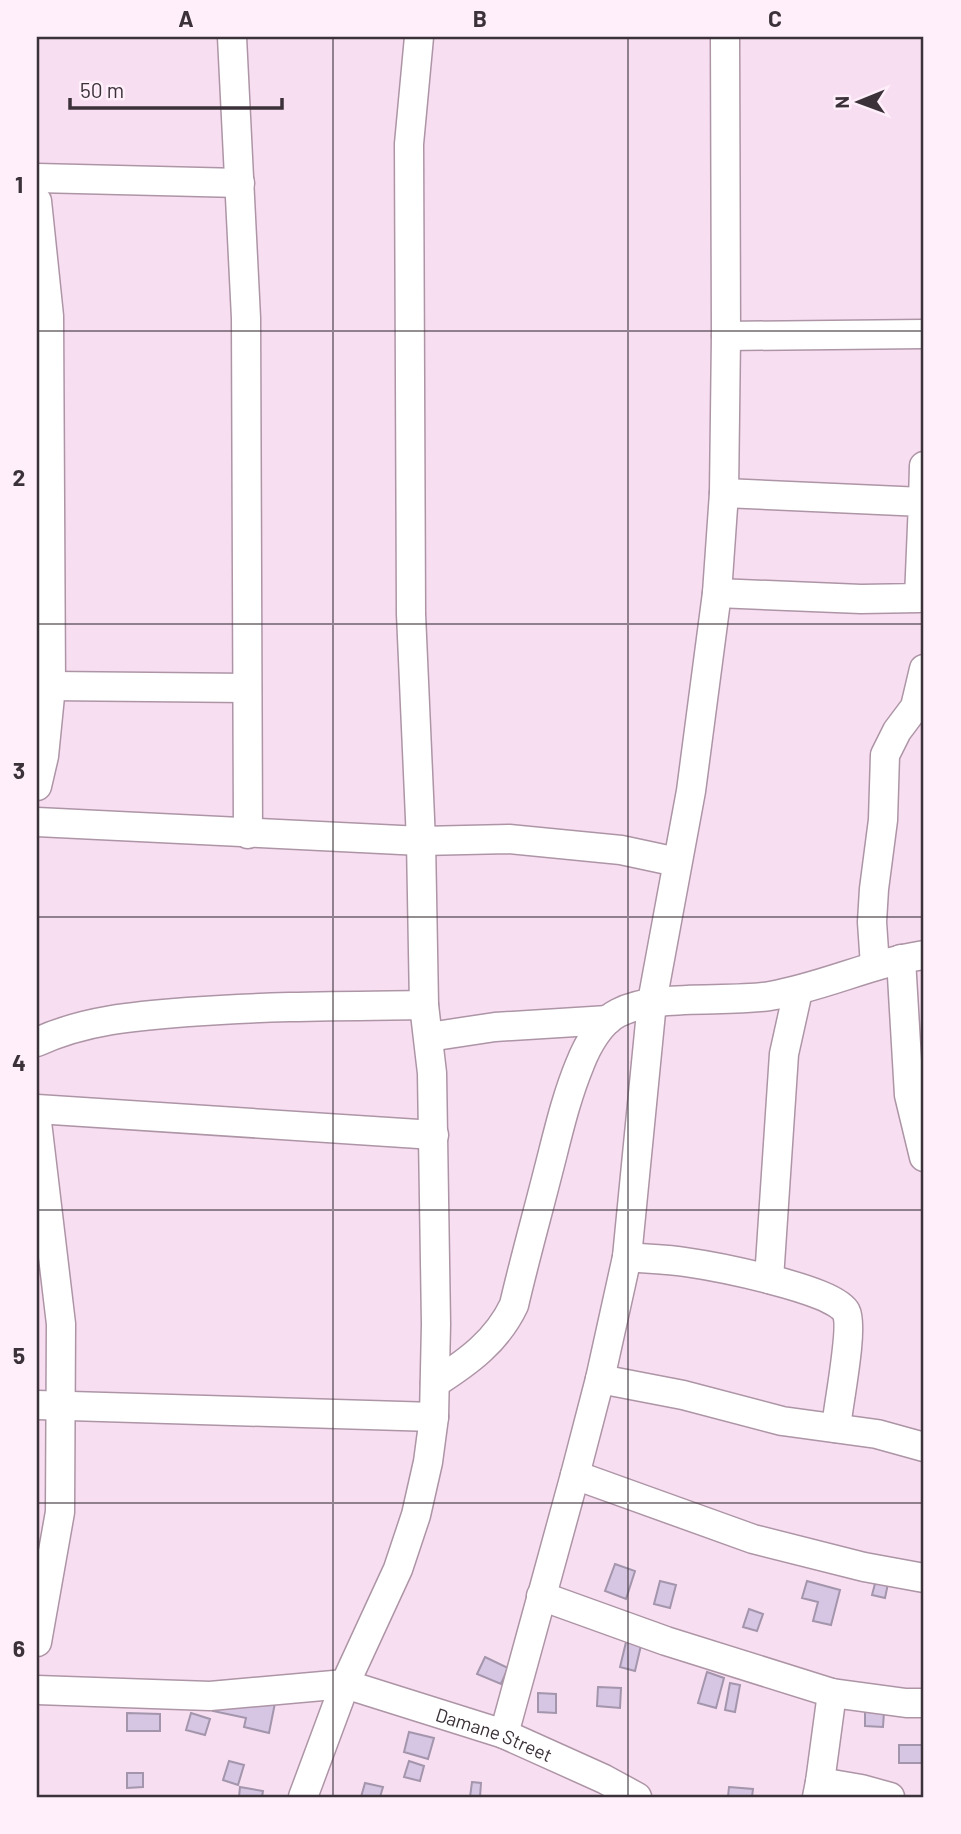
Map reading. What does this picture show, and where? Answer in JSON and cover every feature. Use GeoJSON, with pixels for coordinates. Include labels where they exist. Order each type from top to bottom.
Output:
{"type":"FeatureCollection","features":[{"type":"Feature","properties":{"kind":"street"},"geometry":{"type":"LineString","coordinates":[[232,37],[247,318],[248,834]]}},
{"type":"Feature","properties":{"kind":"street"},"geometry":{"type":"LineString","coordinates":[[303,1797],[345,1684],[398,1569],[416,1515],[428,1462],[434,1417],[436,1324],[433,1135],[429,1037],[424,1005],[421,841],[411,614],[409,167],[413,83],[419,37]]}},
{"type":"Feature","properties":{"kind":"street"},"geometry":{"type":"LineString","coordinates":[[504,1734],[600,1379],[627,1257],[652,1002],[691,791],[717,593],[724,493],[725,37]]}},
{"type":"Feature","properties":{"kind":"street"},"geometry":{"type":"LineString","coordinates":[[37,178],[240,183]]}},
{"type":"Feature","properties":{"kind":"street"},"geometry":{"type":"LineString","coordinates":[[37,201],[49,316],[51,686],[44,757],[37,786]]}},
{"type":"Feature","properties":{"kind":"street"},"geometry":{"type":"LineString","coordinates":[[726,336],[924,334]]}},
{"type":"Feature","properties":{"kind":"street"},"geometry":{"type":"LineString","coordinates":[[717,593],[922,605],[924,466]]}},
{"type":"Feature","properties":{"kind":"street"},"geometry":{"type":"LineString","coordinates":[[724,493],[923,502]]}},
{"type":"Feature","properties":{"kind":"street"},"geometry":{"type":"LineString","coordinates":[[924,669],[915,707],[885,755],[883,820],[872,922],[900,960],[909,1095],[924,1157]]}},
{"type":"Feature","properties":{"kind":"street"},"geometry":{"type":"LineString","coordinates":[[51,686],[247,688]]}},
{"type":"Feature","properties":{"kind":"street"},"geometry":{"type":"LineString","coordinates":[[37,822],[421,841],[509,839],[621,850],[677,862]]}},
{"type":"Feature","properties":{"kind":"street"},"geometry":{"type":"LineString","coordinates":[[435,1383],[464,1364],[491,1341],[514,1305],[568,1100],[588,1046],[608,1020],[617,1013],[652,1002],[717,1001],[798,991],[900,960]]}},
{"type":"Feature","properties":{"kind":"street"},"geometry":{"type":"LineString","coordinates":[[769,1279],[784,1054],[798,991]]}},
{"type":"Feature","properties":{"kind":"street"},"geometry":{"type":"LineString","coordinates":[[37,1042],[86,1024],[136,1016],[250,1007],[424,1005]]}},
{"type":"Feature","properties":{"kind":"street"},"geometry":{"type":"LineString","coordinates":[[429,1037],[495,1027],[608,1020]]}},
{"type":"Feature","properties":{"kind":"street"},"geometry":{"type":"LineString","coordinates":[[37,1110],[433,1135]]}},
{"type":"Feature","properties":{"kind":"street"},"geometry":{"type":"LineString","coordinates":[[37,1122],[45,1256],[61,1324],[49,1406],[60,1512],[38,1623]]}},
{"type":"Feature","properties":{"kind":"street"},"geometry":{"type":"LineString","coordinates":[[627,1257],[684,1262],[769,1279],[831,1298],[846,1311],[849,1323],[836,1428]]}},
{"type":"Feature","properties":{"kind":"street"},"geometry":{"type":"LineString","coordinates":[[600,1379],[683,1395],[782,1421],[877,1434],[924,1447]]}},
{"type":"Feature","properties":{"kind":"street"},"geometry":{"type":"LineString","coordinates":[[49,1406],[434,1417]]}},
{"type":"Feature","properties":{"kind":"street"},"geometry":{"type":"LineString","coordinates":[[575,1475],[753,1539],[864,1567],[924,1578]]}},
{"type":"Feature","properties":{"kind":"street"},"geometry":{"type":"LineString","coordinates":[[541,1596],[666,1641],[832,1693],[924,1703]]}},
{"type":"Feature","properties":{"kind":"street"},"geometry":{"type":"LineString","coordinates":[[37,1690],[210,1696],[345,1684]]}},
{"type":"Feature","properties":{"kind":"street","name":"Damane Street"},"geometry":{"type":"LineString","coordinates":[[345,1684],[504,1734],[604,1779],[637,1797]]}},
{"type":"Feature","properties":{"kind":"street"},"geometry":{"type":"LineString","coordinates":[[832,1693],[819,1790],[861,1789],[890,1797]]}},
{"type":"Feature","properties":{"kind":"building"},"geometry":{"type":"Polygon","coordinates":[[[615,1564],[635,1571],[626,1599],[605,1591],[615,1564]]]}},
{"type":"Feature","properties":{"kind":"building"},"geometry":{"type":"Polygon","coordinates":[[[877,1576],[889,1579],[885,1598],[872,1595],[877,1576]]]}},
{"type":"Feature","properties":{"kind":"building"},"geometry":{"type":"Polygon","coordinates":[[[660,1581],[676,1585],[670,1608],[654,1604],[660,1581]]]}},
{"type":"Feature","properties":{"kind":"building"},"geometry":{"type":"Polygon","coordinates":[[[807,1581],[840,1590],[831,1625],[813,1621],[818,1602],[802,1598],[807,1581]]]}},
{"type":"Feature","properties":{"kind":"building"},"geometry":{"type":"Polygon","coordinates":[[[749,1609],[763,1614],[757,1631],[743,1627],[749,1609]]]}},
{"type":"Feature","properties":{"kind":"building"},"geometry":{"type":"Polygon","coordinates":[[[627,1638],[642,1641],[635,1671],[620,1667],[627,1638]]]}},
{"type":"Feature","properties":{"kind":"building"},"geometry":{"type":"Polygon","coordinates":[[[485,1657],[508,1668],[501,1684],[477,1674],[485,1657]]]}},
{"type":"Feature","properties":{"kind":"building"},"geometry":{"type":"Polygon","coordinates":[[[707,1672],[724,1678],[716,1708],[698,1703],[707,1672]]]}},
{"type":"Feature","properties":{"kind":"building"},"geometry":{"type":"Polygon","coordinates":[[[730,1683],[740,1685],[735,1712],[725,1710],[730,1683]]]}},
{"type":"Feature","properties":{"kind":"building"},"geometry":{"type":"Polygon","coordinates":[[[598,1687],[621,1688],[620,1708],[597,1706],[598,1687]]]}},
{"type":"Feature","properties":{"kind":"building"},"geometry":{"type":"Polygon","coordinates":[[[278,1688],[269,1733],[244,1727],[246,1718],[213,1711],[216,1695],[278,1688]]]}},
{"type":"Feature","properties":{"kind":"building"},"geometry":{"type":"Polygon","coordinates":[[[538,1693],[556,1694],[556,1713],[538,1712],[538,1693]]]}},
{"type":"Feature","properties":{"kind":"building"},"geometry":{"type":"Polygon","coordinates":[[[865,1711],[884,1712],[883,1727],[865,1726],[865,1711]]]}},
{"type":"Feature","properties":{"kind":"building"},"geometry":{"type":"Polygon","coordinates":[[[127,1713],[160,1714],[160,1731],[127,1731],[127,1713]]]}},
{"type":"Feature","properties":{"kind":"building"},"geometry":{"type":"Polygon","coordinates":[[[191,1713],[210,1719],[205,1735],[186,1730],[191,1713]]]}},
{"type":"Feature","properties":{"kind":"building"},"geometry":{"type":"Polygon","coordinates":[[[409,1732],[434,1738],[428,1759],[404,1752],[409,1732]]]}},
{"type":"Feature","properties":{"kind":"building"},"geometry":{"type":"Polygon","coordinates":[[[899,1745],[924,1745],[924,1763],[899,1763],[899,1745]]]}},
{"type":"Feature","properties":{"kind":"building"},"geometry":{"type":"Polygon","coordinates":[[[229,1761],[244,1765],[238,1785],[223,1780],[229,1761]]]}},
{"type":"Feature","properties":{"kind":"building"},"geometry":{"type":"Polygon","coordinates":[[[409,1761],[424,1766],[420,1781],[404,1777],[409,1761]]]}},
{"type":"Feature","properties":{"kind":"building"},"geometry":{"type":"Polygon","coordinates":[[[127,1773],[143,1773],[143,1787],[127,1788],[127,1773]]]}},
{"type":"Feature","properties":{"kind":"building"},"geometry":{"type":"Polygon","coordinates":[[[472,1782],[481,1783],[480,1797],[470,1797],[472,1782]]]}},
{"type":"Feature","properties":{"kind":"building"},"geometry":{"type":"Polygon","coordinates":[[[365,1783],[383,1787],[380,1797],[361,1797],[365,1783]]]}},
{"type":"Feature","properties":{"kind":"building"},"geometry":{"type":"Polygon","coordinates":[[[240,1787],[263,1791],[262,1797],[239,1797],[240,1787]]]}},
{"type":"Feature","properties":{"kind":"building"},"geometry":{"type":"Polygon","coordinates":[[[729,1787],[753,1789],[752,1797],[728,1797],[729,1787]]]}}]}
